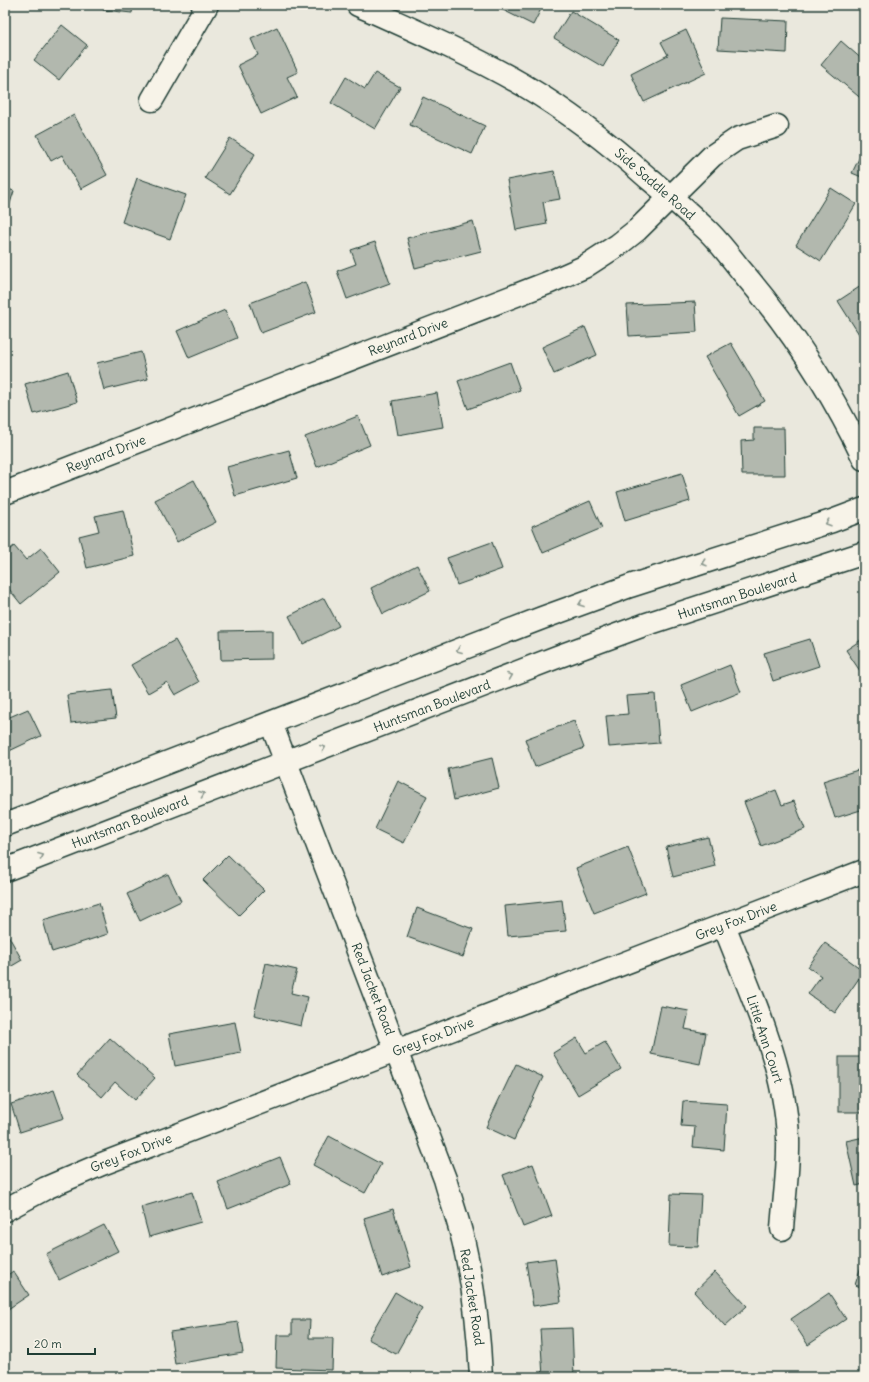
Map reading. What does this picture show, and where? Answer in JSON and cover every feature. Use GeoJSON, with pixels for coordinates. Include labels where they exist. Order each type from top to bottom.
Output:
{"type":"FeatureCollection","features":[{"type":"Feature","properties":{"kind":"street"},"geometry":{"type":"LineString","coordinates":[[152,100],[207,5]]}},
{"type":"Feature","properties":{"kind":"street","name":"Side Saddle Road"},"geometry":{"type":"LineString","coordinates":[[358,5],[452,47],[525,86],[565,112],[614,148],[671,198],[710,233],[761,293],[797,342],[831,396],[864,458]]}},
{"type":"Feature","properties":{"kind":"street","name":"Reynard Drive"},"geometry":{"type":"LineString","coordinates":[[5,493],[550,282],[584,267],[638,230],[712,156],[737,139],[777,126]]}},
{"type":"Feature","properties":{"kind":"street"},"geometry":{"type":"LineString","coordinates":[[5,825],[630,586],[832,521],[864,509]]}},
{"type":"Feature","properties":{"kind":"street","name":"Huntsman Boulevard"},"geometry":{"type":"LineString","coordinates":[[5,870],[637,628],[864,553]]}},
{"type":"Feature","properties":{"kind":"street","name":"Red Jacket Road"},"geometry":{"type":"LineString","coordinates":[[271,723],[445,1179],[464,1244],[474,1294],[479,1339],[481,1377]]}},
{"type":"Feature","properties":{"kind":"street","name":"Grey Fox Drive"},"geometry":{"type":"LineString","coordinates":[[5,1210],[46,1188],[102,1164],[864,871]]}},
{"type":"Feature","properties":{"kind":"street","name":"Little Ann Court"},"geometry":{"type":"LineString","coordinates":[[724,925],[768,1042],[783,1094],[788,1137],[788,1162],[782,1229]]}},
{"type":"Feature","properties":{"kind":"building"},"geometry":{"type":"Polygon","coordinates":[[[104,5],[133,5],[132,13],[103,10],[104,5]]]}},
{"type":"Feature","properties":{"kind":"building"},"geometry":{"type":"Polygon","coordinates":[[[493,5],[543,5],[533,25],[493,5]]]}},
{"type":"Feature","properties":{"kind":"building"},"geometry":{"type":"Polygon","coordinates":[[[571,11],[619,40],[603,67],[554,38],[571,11]]]}},
{"type":"Feature","properties":{"kind":"building"},"geometry":{"type":"Polygon","coordinates":[[[720,18],[788,21],[787,53],[718,49],[720,18]]]}},
{"type":"Feature","properties":{"kind":"building"},"geometry":{"type":"Polygon","coordinates":[[[62,25],[87,45],[59,80],[34,60],[62,25]]]}},
{"type":"Feature","properties":{"kind":"building"},"geometry":{"type":"Polygon","coordinates":[[[277,27],[298,72],[287,77],[297,97],[261,114],[238,65],[258,55],[251,39],[277,27]]]}},
{"type":"Feature","properties":{"kind":"building"},"geometry":{"type":"Polygon","coordinates":[[[686,30],[706,73],[644,102],[631,74],[668,55],[661,42],[686,30]]]}},
{"type":"Feature","properties":{"kind":"building"},"geometry":{"type":"Polygon","coordinates":[[[841,41],[864,61],[864,101],[821,65],[841,41]]]}},
{"type":"Feature","properties":{"kind":"building"},"geometry":{"type":"Polygon","coordinates":[[[375,73],[400,87],[375,129],[331,103],[346,77],[365,89],[375,73]]]}},
{"type":"Feature","properties":{"kind":"building"},"geometry":{"type":"Polygon","coordinates":[[[423,97],[485,126],[472,154],[410,125],[423,97]]]}},
{"type":"Feature","properties":{"kind":"building"},"geometry":{"type":"Polygon","coordinates":[[[74,115],[107,175],[81,189],[62,155],[51,161],[37,135],[74,115]]]}},
{"type":"Feature","properties":{"kind":"building"},"geometry":{"type":"Polygon","coordinates":[[[230,138],[255,154],[230,194],[205,178],[230,138]]]}},
{"type":"Feature","properties":{"kind":"building"},"geometry":{"type":"Polygon","coordinates":[[[864,148],[864,178],[852,173],[864,148]]]}},
{"type":"Feature","properties":{"kind":"building"},"geometry":{"type":"Polygon","coordinates":[[[554,171],[560,199],[543,202],[547,224],[516,230],[507,180],[554,171]]]}},
{"type":"Feature","properties":{"kind":"building"},"geometry":{"type":"Polygon","coordinates":[[[137,178],[186,195],[170,239],[122,222],[137,178]]]}},
{"type":"Feature","properties":{"kind":"building"},"geometry":{"type":"Polygon","coordinates":[[[5,188],[14,191],[5,219],[5,188]]]}},
{"type":"Feature","properties":{"kind":"building"},"geometry":{"type":"Polygon","coordinates":[[[831,188],[856,204],[821,261],[796,245],[831,188]]]}},
{"type":"Feature","properties":{"kind":"building"},"geometry":{"type":"Polygon","coordinates":[[[473,221],[481,251],[415,268],[407,238],[473,221]]]}},
{"type":"Feature","properties":{"kind":"building"},"geometry":{"type":"Polygon","coordinates":[[[375,242],[390,283],[347,299],[337,271],[356,264],[351,250],[375,242]]]}},
{"type":"Feature","properties":{"kind":"building"},"geometry":{"type":"Polygon","coordinates":[[[305,282],[316,312],[261,333],[250,303],[305,282]]]}},
{"type":"Feature","properties":{"kind":"building"},"geometry":{"type":"Polygon","coordinates":[[[864,284],[864,342],[838,301],[864,284]]]}},
{"type":"Feature","properties":{"kind":"building"},"geometry":{"type":"Polygon","coordinates":[[[695,302],[697,332],[629,336],[627,305],[695,302]]]}},
{"type":"Feature","properties":{"kind":"building"},"geometry":{"type":"Polygon","coordinates":[[[225,310],[237,338],[189,358],[177,331],[225,310]]]}},
{"type":"Feature","properties":{"kind":"building"},"geometry":{"type":"Polygon","coordinates":[[[585,327],[597,355],[554,374],[542,347],[585,327]]]}},
{"type":"Feature","properties":{"kind":"building"},"geometry":{"type":"Polygon","coordinates":[[[731,343],[765,401],[739,416],[705,357],[731,343]]]}},
{"type":"Feature","properties":{"kind":"building"},"geometry":{"type":"Polygon","coordinates":[[[141,352],[148,379],[104,390],[97,363],[141,352]]]}},
{"type":"Feature","properties":{"kind":"building"},"geometry":{"type":"Polygon","coordinates":[[[510,362],[520,390],[468,409],[458,381],[510,362]]]}},
{"type":"Feature","properties":{"kind":"building"},"geometry":{"type":"Polygon","coordinates":[[[68,371],[77,402],[34,414],[25,384],[68,371]]]}},
{"type":"Feature","properties":{"kind":"building"},"geometry":{"type":"Polygon","coordinates":[[[437,393],[443,427],[398,435],[392,401],[437,393]]]}},
{"type":"Feature","properties":{"kind":"building"},"geometry":{"type":"Polygon","coordinates":[[[358,416],[370,445],[317,467],[305,437],[358,416]]]}},
{"type":"Feature","properties":{"kind":"building"},"geometry":{"type":"Polygon","coordinates":[[[754,428],[784,428],[785,475],[742,475],[741,441],[754,440],[754,428]]]}},
{"type":"Feature","properties":{"kind":"building"},"geometry":{"type":"Polygon","coordinates":[[[289,450],[297,478],[235,496],[227,467],[289,450]]]}},
{"type":"Feature","properties":{"kind":"building"},"geometry":{"type":"Polygon","coordinates":[[[682,473],[690,501],[625,521],[617,492],[682,473]]]}},
{"type":"Feature","properties":{"kind":"building"},"geometry":{"type":"Polygon","coordinates":[[[194,480],[216,522],[177,542],[155,500],[194,480]]]}},
{"type":"Feature","properties":{"kind":"building"},"geometry":{"type":"Polygon","coordinates":[[[590,501],[602,528],[543,553],[532,526],[590,501]]]}},
{"type":"Feature","properties":{"kind":"building"},"geometry":{"type":"Polygon","coordinates":[[[123,510],[134,556],[87,568],[79,536],[99,531],[95,516],[123,510]]]}},
{"type":"Feature","properties":{"kind":"building"},"geometry":{"type":"Polygon","coordinates":[[[492,542],[502,569],[457,585],[447,558],[492,542]]]}},
{"type":"Feature","properties":{"kind":"building"},"geometry":{"type":"Polygon","coordinates":[[[14,546],[26,560],[41,548],[60,572],[21,604],[5,584],[5,553],[14,546]]]}},
{"type":"Feature","properties":{"kind":"building"},"geometry":{"type":"Polygon","coordinates":[[[417,565],[430,591],[383,614],[371,588],[417,565]]]}},
{"type":"Feature","properties":{"kind":"building"},"geometry":{"type":"Polygon","coordinates":[[[324,598],[339,626],[303,644],[289,616],[324,598]]]}},
{"type":"Feature","properties":{"kind":"building"},"geometry":{"type":"Polygon","coordinates":[[[272,630],[272,659],[221,660],[220,631],[272,630]]]}},
{"type":"Feature","properties":{"kind":"building"},"geometry":{"type":"Polygon","coordinates":[[[864,638],[864,677],[846,650],[864,638]]]}},
{"type":"Feature","properties":{"kind":"building"},"geometry":{"type":"Polygon","coordinates":[[[810,639],[819,666],[773,681],[764,653],[810,639]]]}},
{"type":"Feature","properties":{"kind":"building"},"geometry":{"type":"Polygon","coordinates":[[[175,640],[199,682],[175,695],[167,682],[148,693],[131,665],[175,640]]]}},
{"type":"Feature","properties":{"kind":"building"},"geometry":{"type":"Polygon","coordinates":[[[730,665],[741,692],[692,712],[681,685],[730,665]]]}},
{"type":"Feature","properties":{"kind":"building"},"geometry":{"type":"Polygon","coordinates":[[[112,690],[116,718],[71,723],[67,695],[112,690]]]}},
{"type":"Feature","properties":{"kind":"building"},"geometry":{"type":"Polygon","coordinates":[[[655,694],[659,743],[609,747],[606,716],[628,714],[626,696],[655,694]]]}},
{"type":"Feature","properties":{"kind":"building"},"geometry":{"type":"Polygon","coordinates":[[[28,709],[41,736],[5,753],[5,719],[28,709]]]}},
{"type":"Feature","properties":{"kind":"building"},"geometry":{"type":"Polygon","coordinates":[[[574,721],[584,748],[535,767],[525,739],[574,721]]]}},
{"type":"Feature","properties":{"kind":"building"},"geometry":{"type":"Polygon","coordinates":[[[492,758],[499,788],[454,800],[448,769],[492,758]]]}},
{"type":"Feature","properties":{"kind":"building"},"geometry":{"type":"Polygon","coordinates":[[[864,768],[864,809],[835,818],[823,781],[864,768]]]}},
{"type":"Feature","properties":{"kind":"building"},"geometry":{"type":"Polygon","coordinates":[[[398,781],[427,796],[404,843],[375,829],[398,781]]]}},
{"type":"Feature","properties":{"kind":"building"},"geometry":{"type":"Polygon","coordinates":[[[776,790],[782,805],[794,801],[805,829],[761,846],[744,802],[776,790]]]}},
{"type":"Feature","properties":{"kind":"building"},"geometry":{"type":"Polygon","coordinates":[[[708,837],[715,866],[673,877],[666,847],[708,837]]]}},
{"type":"Feature","properties":{"kind":"building"},"geometry":{"type":"Polygon","coordinates":[[[628,847],[646,893],[594,913],[576,868],[628,847]]]}},
{"type":"Feature","properties":{"kind":"building"},"geometry":{"type":"Polygon","coordinates":[[[228,855],[264,890],[239,915],[203,880],[228,855]]]}},
{"type":"Feature","properties":{"kind":"building"},"geometry":{"type":"Polygon","coordinates":[[[168,874],[181,901],[140,921],[127,894],[168,874]]]}},
{"type":"Feature","properties":{"kind":"building"},"geometry":{"type":"Polygon","coordinates":[[[562,900],[566,931],[508,936],[505,906],[562,900]]]}},
{"type":"Feature","properties":{"kind":"building"},"geometry":{"type":"Polygon","coordinates":[[[99,903],[108,934],[52,952],[43,920],[99,903]]]}},
{"type":"Feature","properties":{"kind":"building"},"geometry":{"type":"Polygon","coordinates":[[[417,908],[473,929],[463,957],[407,937],[417,908]]]}},
{"type":"Feature","properties":{"kind":"building"},"geometry":{"type":"Polygon","coordinates":[[[8,935],[22,960],[5,970],[5,937],[8,935]]]}},
{"type":"Feature","properties":{"kind":"building"},"geometry":{"type":"Polygon","coordinates":[[[825,943],[864,971],[835,1013],[808,994],[821,976],[808,967],[825,943]]]}},
{"type":"Feature","properties":{"kind":"building"},"geometry":{"type":"Polygon","coordinates":[[[266,963],[297,970],[291,993],[308,997],[301,1026],[254,1015],[266,963]]]}},
{"type":"Feature","properties":{"kind":"building"},"geometry":{"type":"Polygon","coordinates":[[[661,1006],[689,1011],[685,1029],[706,1033],[700,1064],[651,1054],[661,1006]]]}},
{"type":"Feature","properties":{"kind":"building"},"geometry":{"type":"Polygon","coordinates":[[[235,1022],[241,1053],[175,1066],[169,1034],[235,1022]]]}},
{"type":"Feature","properties":{"kind":"building"},"geometry":{"type":"Polygon","coordinates":[[[110,1038],[155,1078],[135,1100],[115,1082],[102,1097],[77,1075],[110,1038]]]}},
{"type":"Feature","properties":{"kind":"building"},"geometry":{"type":"Polygon","coordinates":[[[577,1038],[586,1053],[605,1042],[621,1069],[578,1095],[553,1053],[577,1038]]]}},
{"type":"Feature","properties":{"kind":"building"},"geometry":{"type":"Polygon","coordinates":[[[839,1057],[864,1057],[864,1112],[839,1112],[839,1057]]]}},
{"type":"Feature","properties":{"kind":"building"},"geometry":{"type":"Polygon","coordinates":[[[516,1064],[543,1077],[514,1140],[486,1127],[516,1064]]]}},
{"type":"Feature","properties":{"kind":"building"},"geometry":{"type":"Polygon","coordinates":[[[54,1090],[64,1118],[20,1132],[11,1104],[54,1090]]]}},
{"type":"Feature","properties":{"kind":"building"},"geometry":{"type":"Polygon","coordinates":[[[683,1101],[727,1104],[724,1150],[693,1147],[695,1127],[681,1126],[683,1101]]]}},
{"type":"Feature","properties":{"kind":"building"},"geometry":{"type":"Polygon","coordinates":[[[329,1136],[381,1164],[365,1193],[313,1165],[329,1136]]]}},
{"type":"Feature","properties":{"kind":"building"},"geometry":{"type":"Polygon","coordinates":[[[864,1137],[864,1184],[856,1186],[846,1141],[864,1137]]]}},
{"type":"Feature","properties":{"kind":"building"},"geometry":{"type":"Polygon","coordinates":[[[280,1157],[291,1184],[228,1209],[218,1182],[280,1157]]]}},
{"type":"Feature","properties":{"kind":"building"},"geometry":{"type":"Polygon","coordinates":[[[533,1164],[552,1216],[523,1227],[503,1175],[533,1164]]]}},
{"type":"Feature","properties":{"kind":"building"},"geometry":{"type":"Polygon","coordinates":[[[192,1192],[201,1222],[149,1237],[141,1207],[192,1192]]]}},
{"type":"Feature","properties":{"kind":"building"},"geometry":{"type":"Polygon","coordinates":[[[671,1194],[701,1195],[698,1247],[669,1246],[671,1194]]]}},
{"type":"Feature","properties":{"kind":"building"},"geometry":{"type":"Polygon","coordinates":[[[393,1209],[411,1267],[382,1277],[364,1218],[393,1209]]]}},
{"type":"Feature","properties":{"kind":"building"},"geometry":{"type":"Polygon","coordinates":[[[104,1225],[118,1251],[59,1280],[46,1254],[104,1225]]]}},
{"type":"Feature","properties":{"kind":"building"},"geometry":{"type":"Polygon","coordinates":[[[864,1257],[864,1288],[855,1285],[864,1257]]]}},
{"type":"Feature","properties":{"kind":"building"},"geometry":{"type":"Polygon","coordinates":[[[555,1258],[561,1302],[533,1306],[526,1262],[555,1258]]]}},
{"type":"Feature","properties":{"kind":"building"},"geometry":{"type":"Polygon","coordinates":[[[13,1271],[29,1295],[5,1311],[5,1277],[13,1271]]]}},
{"type":"Feature","properties":{"kind":"building"},"geometry":{"type":"Polygon","coordinates":[[[715,1272],[747,1306],[725,1326],[694,1292],[715,1272]]]}},
{"type":"Feature","properties":{"kind":"building"},"geometry":{"type":"Polygon","coordinates":[[[395,1292],[422,1308],[396,1354],[368,1339],[395,1292]]]}},
{"type":"Feature","properties":{"kind":"building"},"geometry":{"type":"Polygon","coordinates":[[[829,1293],[846,1319],[808,1345],[791,1319],[829,1293]]]}},
{"type":"Feature","properties":{"kind":"building"},"geometry":{"type":"Polygon","coordinates":[[[292,1320],[310,1320],[309,1338],[333,1338],[332,1370],[276,1368],[277,1335],[292,1335],[292,1320]]]}},
{"type":"Feature","properties":{"kind":"building"},"geometry":{"type":"Polygon","coordinates":[[[238,1322],[243,1353],[175,1364],[170,1332],[238,1322]]]}},
{"type":"Feature","properties":{"kind":"building"},"geometry":{"type":"Polygon","coordinates":[[[572,1328],[574,1377],[543,1377],[540,1329],[572,1328]]]}}]}
